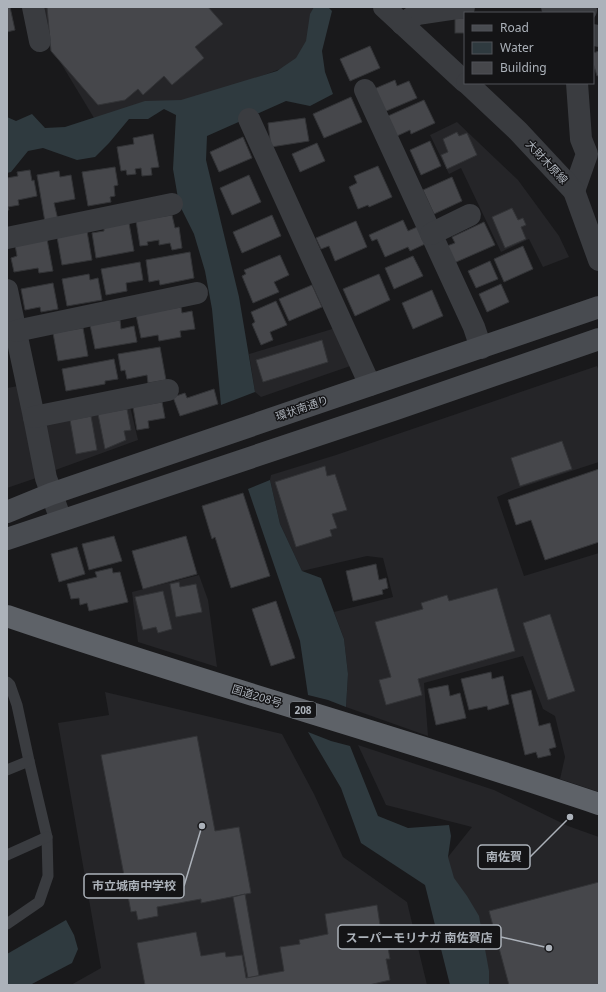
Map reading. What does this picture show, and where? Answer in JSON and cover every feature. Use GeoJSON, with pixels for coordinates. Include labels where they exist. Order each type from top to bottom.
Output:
{"type":"FeatureCollection","features":[{"type":"Feature","properties":{"kind":"highway","name":"国道208号"},"geometry":{"type":"LineString","coordinates":[[7,616],[96,646],[524,778],[599,804]]}},
{"type":"Feature","properties":{"kind":"main road","name":"環状南通り"},"geometry":{"type":"LineString","coordinates":[[7,512],[51,494],[599,308]]}},
{"type":"Feature","properties":{"kind":"main road"},"geometry":{"type":"LineString","coordinates":[[7,539],[415,403],[599,339]]}},
{"type":"Feature","properties":{"kind":"street"},"geometry":{"type":"LineString","coordinates":[[33,7],[40,41]]}},
{"type":"Feature","properties":{"kind":"street","name":"大財木原線"},"geometry":{"type":"LineString","coordinates":[[384,7],[464,80]]}},
{"type":"Feature","properties":{"kind":"street"},"geometry":{"type":"LineString","coordinates":[[402,24],[417,14],[464,7]]}},
{"type":"Feature","properties":{"kind":"street"},"geometry":{"type":"LineString","coordinates":[[552,7],[586,10]]}},
{"type":"Feature","properties":{"kind":"street","name":"大財木原線"},"geometry":{"type":"LineString","coordinates":[[468,84],[518,131],[574,191],[599,260]]}},
{"type":"Feature","properties":{"kind":"street"},"geometry":{"type":"LineString","coordinates":[[574,191],[593,157],[581,139],[578,84]]}},
{"type":"Feature","properties":{"kind":"street"},"geometry":{"type":"LineString","coordinates":[[365,90],[474,327],[481,348]]}},
{"type":"Feature","properties":{"kind":"street"},"geometry":{"type":"LineString","coordinates":[[249,119],[370,385]]}},
{"type":"Feature","properties":{"kind":"street"},"geometry":{"type":"LineString","coordinates":[[7,238],[172,204]]}},
{"type":"Feature","properties":{"kind":"street"},"geometry":{"type":"LineString","coordinates":[[431,234],[470,215]]}},
{"type":"Feature","properties":{"kind":"street"},"geometry":{"type":"LineString","coordinates":[[7,290],[46,478],[61,520]]}},
{"type":"Feature","properties":{"kind":"street"},"geometry":{"type":"LineString","coordinates":[[16,331],[197,293]]}},
{"type":"Feature","properties":{"kind":"street"},"geometry":{"type":"LineString","coordinates":[[34,417],[168,390]]}},
{"type":"Feature","properties":{"kind":"lane"},"geometry":{"type":"LineString","coordinates":[[7,924],[39,902],[48,876],[47,838],[17,706],[8,684]]}},
{"type":"Feature","properties":{"kind":"lane"},"geometry":{"type":"LineString","coordinates":[[7,770],[29,761]]}},
{"type":"Feature","properties":{"kind":"lane"},"geometry":{"type":"LineString","coordinates":[[7,855],[47,838]]}},
{"type":"Feature","properties":{"kind":"shaded area"},"geometry":{"type":"Polygon","coordinates":[[[39,7],[319,7],[302,61],[186,104],[94,118],[47,40],[39,7]]]}},
{"type":"Feature","properties":{"kind":"shaded area"},"geometry":{"type":"Polygon","coordinates":[[[457,122],[518,180],[559,236],[569,257],[543,267],[529,239],[501,252],[461,168],[449,174],[430,135],[457,122]]]}},
{"type":"Feature","properties":{"kind":"shaded area"},"geometry":{"type":"Polygon","coordinates":[[[339,327],[356,364],[261,397],[255,392],[249,354],[339,327]]]}},
{"type":"Feature","properties":{"kind":"shaded area"},"geometry":{"type":"Polygon","coordinates":[[[597,366],[599,371],[599,462],[513,490],[497,497],[524,576],[599,553],[599,792],[560,779],[565,757],[555,716],[543,709],[523,656],[424,683],[428,736],[346,707],[348,674],[344,639],[334,612],[393,597],[383,558],[367,556],[302,571],[280,524],[270,480],[271,475],[336,455],[597,366]]]}},
{"type":"Feature","properties":{"kind":"shaded area"},"geometry":{"type":"Polygon","coordinates":[[[24,385],[42,476],[7,488],[7,388],[24,385]]]}},
{"type":"Feature","properties":{"kind":"shaded area"},"geometry":{"type":"Polygon","coordinates":[[[129,402],[138,440],[50,472],[39,420],[129,402]]]}},
{"type":"Feature","properties":{"kind":"shaded area"},"geometry":{"type":"Polygon","coordinates":[[[199,575],[208,600],[217,667],[138,642],[132,592],[199,575]]]}},
{"type":"Feature","properties":{"kind":"shaded area"},"geometry":{"type":"Polygon","coordinates":[[[105,692],[282,734],[314,794],[343,857],[407,902],[427,985],[71,985],[101,968],[58,723],[109,715],[105,692]]]}},
{"type":"Feature","properties":{"kind":"shaded area"},"geometry":{"type":"Polygon","coordinates":[[[358,745],[494,790],[568,826],[599,837],[599,985],[473,985],[436,872],[472,827],[386,805],[358,745]]]}},
{"type":"Feature","properties":{"kind":"water"},"geometry":{"type":"Polygon","coordinates":[[[314,7],[328,7],[332,11],[322,51],[325,72],[333,94],[310,106],[286,101],[207,136],[206,160],[239,297],[255,392],[221,405],[212,309],[205,271],[194,234],[179,204],[173,169],[176,115],[164,109],[148,119],[129,119],[95,157],[77,160],[43,148],[28,151],[11,172],[7,173],[7,117],[16,121],[32,114],[45,128],[65,127],[145,101],[181,100],[277,71],[296,58],[306,41],[310,14],[314,7]]]}},
{"type":"Feature","properties":{"kind":"water"},"geometry":{"type":"Polygon","coordinates":[[[270,480],[280,524],[302,571],[321,578],[344,639],[348,674],[346,707],[328,700],[308,695],[300,641],[248,489],[270,480]]]}},
{"type":"Feature","properties":{"kind":"water"},"geometry":{"type":"Polygon","coordinates":[[[308,732],[331,741],[350,746],[378,816],[408,828],[449,825],[451,836],[448,857],[454,878],[479,916],[489,971],[489,985],[450,985],[425,885],[361,843],[341,788],[308,732]]]}},
{"type":"Feature","properties":{"kind":"water"},"geometry":{"type":"Polygon","coordinates":[[[66,920],[74,935],[78,949],[72,963],[30,985],[7,985],[7,954],[66,920]]]}},
{"type":"Feature","properties":{"kind":"building"},"geometry":{"type":"Polygon","coordinates":[[[7,7],[10,7],[15,30],[7,32],[7,7]]]}},
{"type":"Feature","properties":{"kind":"building"},"geometry":{"type":"Polygon","coordinates":[[[47,7],[208,7],[223,24],[195,47],[204,58],[172,85],[164,76],[143,95],[138,89],[125,100],[98,105],[51,51],[47,7]]]}},
{"type":"Feature","properties":{"kind":"building"},"geometry":{"type":"Polygon","coordinates":[[[455,18],[464,18],[464,33],[455,33],[455,18]]]}},
{"type":"Feature","properties":{"kind":"building"},"geometry":{"type":"Polygon","coordinates":[[[370,46],[380,68],[350,81],[340,59],[370,46]]]}},
{"type":"Feature","properties":{"kind":"building"},"geometry":{"type":"Polygon","coordinates":[[[599,51],[599,75],[597,76],[594,66],[594,53],[599,51]]]}},
{"type":"Feature","properties":{"kind":"building"},"geometry":{"type":"Polygon","coordinates":[[[395,80],[397,86],[409,81],[417,98],[384,112],[374,89],[395,80]]]}},
{"type":"Feature","properties":{"kind":"building"},"geometry":{"type":"Polygon","coordinates":[[[351,97],[362,122],[324,138],[313,114],[351,97]]]}},
{"type":"Feature","properties":{"kind":"building"},"geometry":{"type":"Polygon","coordinates":[[[424,100],[435,123],[411,134],[410,130],[397,136],[388,116],[424,100]]]}},
{"type":"Feature","properties":{"kind":"building"},"geometry":{"type":"Polygon","coordinates":[[[305,118],[309,141],[271,147],[268,123],[305,118]]]}},
{"type":"Feature","properties":{"kind":"building"},"geometry":{"type":"Polygon","coordinates":[[[457,132],[459,136],[467,133],[477,155],[447,169],[441,155],[448,152],[443,139],[457,132]]]}},
{"type":"Feature","properties":{"kind":"building"},"geometry":{"type":"Polygon","coordinates":[[[153,134],[159,167],[151,168],[152,175],[142,176],[141,168],[135,169],[136,174],[127,175],[126,170],[121,171],[117,147],[134,144],[133,138],[153,134]]]}},
{"type":"Feature","properties":{"kind":"building"},"geometry":{"type":"Polygon","coordinates":[[[243,137],[252,158],[219,172],[210,152],[243,137]]]}},
{"type":"Feature","properties":{"kind":"building"},"geometry":{"type":"Polygon","coordinates":[[[430,141],[441,166],[421,175],[410,150],[430,141]]]}},
{"type":"Feature","properties":{"kind":"building"},"geometry":{"type":"Polygon","coordinates":[[[317,143],[325,161],[300,172],[292,154],[317,143]]]}},
{"type":"Feature","properties":{"kind":"building"},"geometry":{"type":"Polygon","coordinates":[[[378,166],[392,197],[369,207],[368,205],[358,209],[349,187],[357,183],[354,176],[378,166]]]}},
{"type":"Feature","properties":{"kind":"building"},"geometry":{"type":"Polygon","coordinates":[[[115,167],[118,185],[114,186],[115,196],[110,197],[111,202],[88,206],[82,172],[115,167]]]}},
{"type":"Feature","properties":{"kind":"building"},"geometry":{"type":"Polygon","coordinates":[[[30,170],[32,181],[34,180],[37,196],[18,200],[19,205],[8,207],[9,210],[7,210],[7,178],[18,176],[17,172],[30,170]]]}},
{"type":"Feature","properties":{"kind":"building"},"geometry":{"type":"Polygon","coordinates":[[[59,171],[60,177],[71,175],[75,199],[54,203],[58,220],[45,222],[37,175],[59,171]]]}},
{"type":"Feature","properties":{"kind":"building"},"geometry":{"type":"Polygon","coordinates":[[[249,175],[261,202],[232,215],[220,188],[249,175]]]}},
{"type":"Feature","properties":{"kind":"building"},"geometry":{"type":"Polygon","coordinates":[[[452,177],[462,201],[434,214],[423,190],[452,177]]]}},
{"type":"Feature","properties":{"kind":"building"},"geometry":{"type":"Polygon","coordinates":[[[512,208],[518,220],[523,218],[526,225],[521,227],[526,239],[505,248],[492,217],[512,208]]]}},
{"type":"Feature","properties":{"kind":"building"},"geometry":{"type":"Polygon","coordinates":[[[172,215],[175,228],[179,227],[182,248],[172,250],[170,243],[159,245],[159,240],[147,242],[148,245],[140,246],[136,221],[172,215]]]}},
{"type":"Feature","properties":{"kind":"building"},"geometry":{"type":"Polygon","coordinates":[[[272,215],[281,236],[242,253],[233,232],[272,215]]]}},
{"type":"Feature","properties":{"kind":"building"},"geometry":{"type":"Polygon","coordinates":[[[403,220],[408,231],[417,227],[425,244],[410,251],[408,247],[385,257],[377,239],[372,241],[369,235],[403,220]]]}},
{"type":"Feature","properties":{"kind":"building"},"geometry":{"type":"Polygon","coordinates":[[[356,221],[367,247],[335,261],[329,246],[321,249],[316,238],[356,221]]]}},
{"type":"Feature","properties":{"kind":"building"},"geometry":{"type":"Polygon","coordinates":[[[484,222],[495,245],[454,263],[447,246],[455,243],[452,237],[484,222]]]}},
{"type":"Feature","properties":{"kind":"building"},"geometry":{"type":"Polygon","coordinates":[[[129,223],[134,251],[96,258],[92,233],[104,231],[104,228],[129,223]]]}},
{"type":"Feature","properties":{"kind":"building"},"geometry":{"type":"Polygon","coordinates":[[[87,231],[92,260],[62,265],[57,237],[87,231]]]}},
{"type":"Feature","properties":{"kind":"building"},"geometry":{"type":"Polygon","coordinates":[[[47,239],[53,271],[39,273],[38,268],[14,272],[11,258],[17,256],[15,245],[47,239]]]}},
{"type":"Feature","properties":{"kind":"building"},"geometry":{"type":"Polygon","coordinates":[[[523,246],[533,269],[504,282],[494,259],[523,246]]]}},
{"type":"Feature","properties":{"kind":"building"},"geometry":{"type":"Polygon","coordinates":[[[190,252],[194,278],[160,285],[159,280],[149,282],[146,260],[190,252]]]}},
{"type":"Feature","properties":{"kind":"building"},"geometry":{"type":"Polygon","coordinates":[[[280,255],[289,275],[274,282],[279,292],[253,303],[242,276],[246,274],[244,270],[280,255]]]}},
{"type":"Feature","properties":{"kind":"building"},"geometry":{"type":"Polygon","coordinates":[[[413,256],[423,276],[394,289],[385,268],[413,256]]]}},
{"type":"Feature","properties":{"kind":"building"},"geometry":{"type":"Polygon","coordinates":[[[490,261],[498,279],[476,288],[468,271],[490,261]]]}},
{"type":"Feature","properties":{"kind":"building"},"geometry":{"type":"Polygon","coordinates":[[[140,262],[143,280],[126,283],[127,291],[106,295],[101,269],[140,262]]]}},
{"type":"Feature","properties":{"kind":"building"},"geometry":{"type":"Polygon","coordinates":[[[89,274],[90,280],[98,278],[102,300],[67,306],[62,279],[89,274]]]}},
{"type":"Feature","properties":{"kind":"building"},"geometry":{"type":"Polygon","coordinates":[[[379,274],[390,300],[355,316],[343,289],[379,274]]]}},
{"type":"Feature","properties":{"kind":"building"},"geometry":{"type":"Polygon","coordinates":[[[53,283],[58,309],[41,312],[40,307],[25,310],[21,289],[53,283]]]}},
{"type":"Feature","properties":{"kind":"building"},"geometry":{"type":"Polygon","coordinates":[[[501,284],[509,302],[487,312],[479,294],[501,284]]]}},
{"type":"Feature","properties":{"kind":"building"},"geometry":{"type":"Polygon","coordinates":[[[312,285],[322,307],[289,321],[279,299],[312,285]]]}},
{"type":"Feature","properties":{"kind":"building"},"geometry":{"type":"Polygon","coordinates":[[[432,290],[443,316],[413,329],[402,303],[432,290]]]}},
{"type":"Feature","properties":{"kind":"building"},"geometry":{"type":"Polygon","coordinates":[[[276,301],[287,325],[270,332],[273,340],[261,345],[252,324],[255,322],[251,312],[276,301]]]}},
{"type":"Feature","properties":{"kind":"building"},"geometry":{"type":"Polygon","coordinates":[[[181,307],[182,313],[192,311],[195,329],[180,331],[181,337],[159,341],[158,335],[141,338],[136,315],[181,307]]]}},
{"type":"Feature","properties":{"kind":"building"},"geometry":{"type":"Polygon","coordinates":[[[120,320],[121,329],[134,326],[137,342],[95,349],[90,325],[120,320]]]}},
{"type":"Feature","properties":{"kind":"building"},"geometry":{"type":"Polygon","coordinates":[[[83,328],[88,356],[58,361],[53,333],[83,328]]]}},
{"type":"Feature","properties":{"kind":"building"},"geometry":{"type":"Polygon","coordinates":[[[322,340],[328,362],[263,382],[256,360],[322,340]]]}},
{"type":"Feature","properties":{"kind":"building"},"geometry":{"type":"Polygon","coordinates":[[[160,347],[166,380],[148,383],[147,375],[127,379],[125,370],[121,371],[118,354],[160,347]]]}},
{"type":"Feature","properties":{"kind":"building"},"geometry":{"type":"Polygon","coordinates":[[[114,359],[118,379],[105,381],[105,384],[66,391],[62,369],[114,359]]]}},
{"type":"Feature","properties":{"kind":"building"},"geometry":{"type":"Polygon","coordinates":[[[214,389],[218,404],[180,416],[173,397],[185,393],[187,398],[214,389]]]}},
{"type":"Feature","properties":{"kind":"building"},"geometry":{"type":"Polygon","coordinates":[[[162,402],[165,418],[148,421],[149,428],[137,430],[133,407],[162,402]]]}},
{"type":"Feature","properties":{"kind":"building"},"geometry":{"type":"Polygon","coordinates":[[[127,409],[131,430],[124,431],[126,440],[105,449],[98,414],[127,409]]]}},
{"type":"Feature","properties":{"kind":"building"},"geometry":{"type":"Polygon","coordinates":[[[91,416],[97,450],[76,454],[70,420],[91,416]]]}},
{"type":"Feature","properties":{"kind":"building"},"geometry":{"type":"Polygon","coordinates":[[[562,441],[572,469],[520,486],[511,458],[562,441]]]}},
{"type":"Feature","properties":{"kind":"building"},"geometry":{"type":"Polygon","coordinates":[[[325,466],[327,476],[335,474],[347,510],[332,514],[337,528],[330,530],[332,536],[296,547],[275,482],[325,466]]]}},
{"type":"Feature","properties":{"kind":"building"},"geometry":{"type":"Polygon","coordinates":[[[599,469],[599,542],[545,560],[531,520],[516,525],[508,500],[599,469]]]}},
{"type":"Feature","properties":{"kind":"building"},"geometry":{"type":"Polygon","coordinates":[[[243,493],[270,576],[231,588],[215,537],[212,539],[202,506],[243,493]]]}},
{"type":"Feature","properties":{"kind":"building"},"geometry":{"type":"Polygon","coordinates":[[[114,536],[122,561],[89,570],[82,544],[114,536]]]}},
{"type":"Feature","properties":{"kind":"building"},"geometry":{"type":"Polygon","coordinates":[[[186,536],[197,574],[143,589],[132,551],[186,536]]]}},
{"type":"Feature","properties":{"kind":"building"},"geometry":{"type":"Polygon","coordinates":[[[77,547],[85,574],[59,582],[51,554],[77,547]]]}},
{"type":"Feature","properties":{"kind":"building"},"geometry":{"type":"Polygon","coordinates":[[[376,564],[379,580],[386,578],[388,588],[382,590],[383,594],[353,601],[346,571],[376,564]]]}},
{"type":"Feature","properties":{"kind":"building"},"geometry":{"type":"Polygon","coordinates":[[[112,568],[113,573],[120,572],[128,602],[89,611],[87,603],[80,605],[79,598],[71,599],[67,584],[97,577],[95,572],[112,568]]]}},
{"type":"Feature","properties":{"kind":"building"},"geometry":{"type":"Polygon","coordinates":[[[179,582],[180,587],[196,584],[202,612],[176,617],[170,584],[179,582]]]}},
{"type":"Feature","properties":{"kind":"building"},"geometry":{"type":"Polygon","coordinates":[[[497,588],[515,651],[418,679],[422,695],[386,705],[379,680],[391,677],[375,622],[423,609],[421,603],[447,595],[449,601],[497,588]]]}},
{"type":"Feature","properties":{"kind":"building"},"geometry":{"type":"Polygon","coordinates":[[[163,591],[172,629],[158,633],[156,627],[143,630],[135,597],[163,591]]]}},
{"type":"Feature","properties":{"kind":"building"},"geometry":{"type":"Polygon","coordinates":[[[276,601],[295,658],[271,666],[252,609],[276,601]]]}},
{"type":"Feature","properties":{"kind":"building"},"geometry":{"type":"Polygon","coordinates":[[[550,614],[575,691],[548,700],[523,623],[550,614]]]}},
{"type":"Feature","properties":{"kind":"building"},"geometry":{"type":"Polygon","coordinates":[[[491,672],[492,679],[503,676],[509,704],[488,710],[487,706],[469,710],[461,679],[491,672]]]}},
{"type":"Feature","properties":{"kind":"building"},"geometry":{"type":"Polygon","coordinates":[[[448,685],[450,696],[460,693],[466,718],[436,725],[428,689],[448,685]]]}},
{"type":"Feature","properties":{"kind":"building"},"geometry":{"type":"Polygon","coordinates":[[[531,690],[539,726],[550,723],[556,747],[549,749],[551,755],[538,758],[536,752],[525,755],[511,695],[531,690]]]}},
{"type":"Feature","properties":{"kind":"building"},"geometry":{"type":"Polygon","coordinates":[[[197,736],[215,831],[239,827],[251,893],[201,903],[201,899],[157,907],[158,916],[138,920],[136,911],[131,912],[101,755],[197,736]]]}},
{"type":"Feature","properties":{"kind":"building"},"geometry":{"type":"Polygon","coordinates":[[[599,882],[599,985],[509,985],[489,911],[599,882]]]}},
{"type":"Feature","properties":{"kind":"building"},"geometry":{"type":"Polygon","coordinates":[[[245,894],[259,976],[248,978],[233,897],[245,894]]]}},
{"type":"Feature","properties":{"kind":"building"},"geometry":{"type":"Polygon","coordinates":[[[377,905],[380,925],[384,925],[390,959],[386,959],[390,980],[369,985],[145,985],[137,943],[196,932],[201,956],[225,952],[226,957],[242,955],[246,978],[284,971],[280,947],[300,944],[299,940],[328,934],[325,914],[377,905]]]}},
{"type":"Feature","properties":{"kind":"place","name":"南佐賀"},"geometry":{"type":"Point","coordinates":[570,817]}},
{"type":"Feature","properties":{"kind":"place","name":"市立城南中学校"},"geometry":{"type":"Point","coordinates":[202,826]}},
{"type":"Feature","properties":{"kind":"place","name":"スーパーモリナガ 南佐賀店"},"geometry":{"type":"Point","coordinates":[549,948]}}]}
